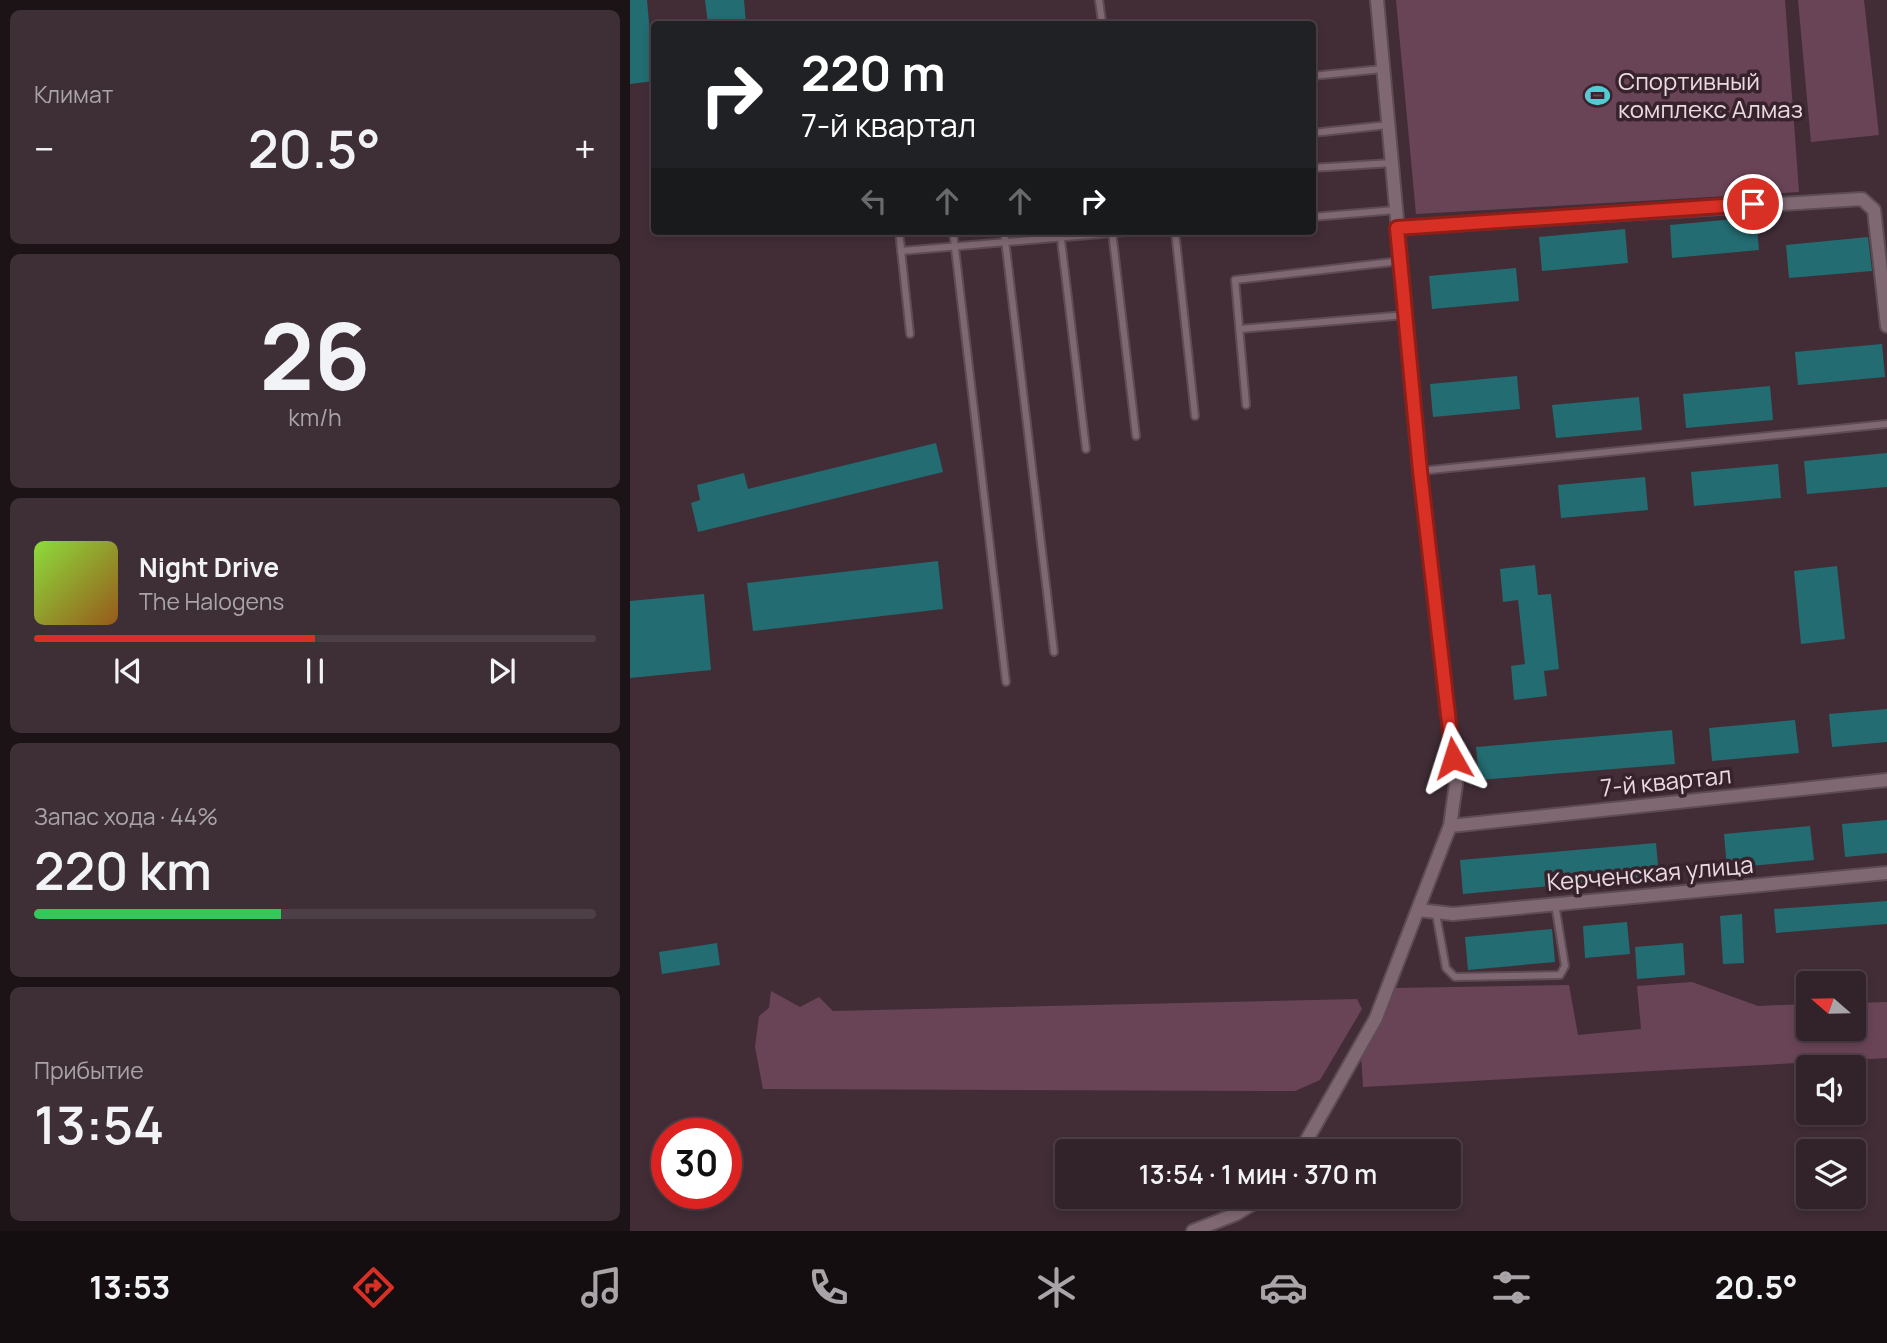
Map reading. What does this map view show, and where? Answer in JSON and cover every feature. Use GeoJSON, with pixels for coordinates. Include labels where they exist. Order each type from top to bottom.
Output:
{"type":"FeatureCollection","features":[{"type":"Feature","properties":{"kind":"street"},"geometry":{"type":"LineString","coordinates":[[1307,1139],[1376,1018],[1450,826],[1456,784],[1420,471],[1377,0]]}},
{"type":"Feature","properties":{"kind":"street"},"geometry":{"type":"LineString","coordinates":[[1397,228],[1862,199],[1874,210],[1887,326]]}},
{"type":"Feature","properties":{"kind":"street","name":"7-й квартал"},"geometry":{"type":"LineString","coordinates":[[1450,826],[1887,780]]}},
{"type":"Feature","properties":{"kind":"street","name":"Керченская улица"},"geometry":{"type":"LineString","coordinates":[[1418,910],[1436,914],[1887,873]]}},
{"type":"Feature","properties":{"kind":"street"},"geometry":{"type":"LineString","coordinates":[[1194,1231],[1244,1209]]}},
{"type":"Feature","properties":{"kind":"lane"},"geometry":{"type":"LineString","coordinates":[[1099,0],[1102,21]]}},
{"type":"Feature","properties":{"kind":"lane"},"geometry":{"type":"LineString","coordinates":[[1316,76],[1382,69]]}},
{"type":"Feature","properties":{"kind":"lane"},"geometry":{"type":"LineString","coordinates":[[1316,132],[1388,125]]}},
{"type":"Feature","properties":{"kind":"lane"},"geometry":{"type":"LineString","coordinates":[[1316,168],[1392,163]]}},
{"type":"Feature","properties":{"kind":"lane"},"geometry":{"type":"LineString","coordinates":[[1316,217],[1396,210]]}},
{"type":"Feature","properties":{"kind":"lane"},"geometry":{"type":"LineString","coordinates":[[899,235],[910,334]]}},
{"type":"Feature","properties":{"kind":"lane"},"geometry":{"type":"LineString","coordinates":[[954,235],[1006,682]]}},
{"type":"Feature","properties":{"kind":"lane"},"geometry":{"type":"LineString","coordinates":[[1004,235],[1054,652]]}},
{"type":"Feature","properties":{"kind":"lane"},"geometry":{"type":"LineString","coordinates":[[901,251],[1053,235]]}},
{"type":"Feature","properties":{"kind":"lane"},"geometry":{"type":"LineString","coordinates":[[1060,235],[1086,449]]}},
{"type":"Feature","properties":{"kind":"lane"},"geometry":{"type":"LineString","coordinates":[[1112,235],[1136,436]]}},
{"type":"Feature","properties":{"kind":"lane"},"geometry":{"type":"LineString","coordinates":[[1175,235],[1195,416]]}},
{"type":"Feature","properties":{"kind":"lane"},"geometry":{"type":"LineString","coordinates":[[1246,405],[1235,279],[1401,261]]}},
{"type":"Feature","properties":{"kind":"lane"},"geometry":{"type":"LineString","coordinates":[[1240,329],[1406,315]]}},
{"type":"Feature","properties":{"kind":"lane"},"geometry":{"type":"LineString","coordinates":[[1420,471],[1887,424]]}},
{"type":"Feature","properties":{"kind":"lane"},"geometry":{"type":"LineString","coordinates":[[1436,914],[1446,968],[1455,978],[1560,975],[1565,966],[1555,904]]}},
{"type":"Feature","properties":{"kind":"shaded area","name":"Спортивный комплекс Алмаз"},"geometry":{"type":"Polygon","coordinates":[[[1396,0],[1785,0],[1799,192],[1416,214],[1396,0]]]}},
{"type":"Feature","properties":{"kind":"shaded area"},"geometry":{"type":"Polygon","coordinates":[[[1798,0],[1864,0],[1879,135],[1811,142],[1798,0]]]}},
{"type":"Feature","properties":{"kind":"shaded area"},"geometry":{"type":"Polygon","coordinates":[[[1692,982],[1758,1006],[1796,1004],[1796,1041],[1866,1041],[1866,1003],[1887,1002],[1887,1058],[1866,1059],[1866,1055],[1796,1055],[1796,1063],[1363,1087],[1361,1053],[1384,1017],[1394,988],[1569,985],[1578,1035],[1641,1029],[1637,986],[1692,982]]]}},
{"type":"Feature","properties":{"kind":"shaded area"},"geometry":{"type":"Polygon","coordinates":[[[771,991],[800,1007],[819,997],[833,1011],[1357,999],[1362,1009],[1320,1080],[1295,1091],[763,1089],[755,1047],[759,1016],[769,1008],[771,991]]]}},
{"type":"Feature","properties":{"kind":"building"},"geometry":{"type":"Polygon","coordinates":[[[630,0],[647,0],[651,81],[630,84],[630,0]]]}},
{"type":"Feature","properties":{"kind":"building"},"geometry":{"type":"Polygon","coordinates":[[[705,0],[744,0],[746,21],[708,21],[705,0]]]}},
{"type":"Feature","properties":{"kind":"building"},"geometry":{"type":"Polygon","coordinates":[[[1756,217],[1759,250],[1672,258],[1670,225],[1756,217]]]}},
{"type":"Feature","properties":{"kind":"building"},"geometry":{"type":"Polygon","coordinates":[[[1625,229],[1628,263],[1542,271],[1539,237],[1625,229]]]}},
{"type":"Feature","properties":{"kind":"building"},"geometry":{"type":"Polygon","coordinates":[[[1868,237],[1872,271],[1789,278],[1786,245],[1868,237]]]}},
{"type":"Feature","properties":{"kind":"building"},"geometry":{"type":"Polygon","coordinates":[[[1516,268],[1519,301],[1432,309],[1429,276],[1516,268]]]}},
{"type":"Feature","properties":{"kind":"building"},"geometry":{"type":"Polygon","coordinates":[[[1882,344],[1885,377],[1798,385],[1795,352],[1882,344]]]}},
{"type":"Feature","properties":{"kind":"building"},"geometry":{"type":"Polygon","coordinates":[[[1517,376],[1520,409],[1433,417],[1430,384],[1517,376]]]}},
{"type":"Feature","properties":{"kind":"building"},"geometry":{"type":"Polygon","coordinates":[[[1770,386],[1773,420],[1686,428],[1683,394],[1770,386]]]}},
{"type":"Feature","properties":{"kind":"building"},"geometry":{"type":"Polygon","coordinates":[[[1639,397],[1642,430],[1556,438],[1552,405],[1639,397]]]}},
{"type":"Feature","properties":{"kind":"building"},"geometry":{"type":"Polygon","coordinates":[[[936,443],[943,472],[698,532],[691,503],[700,500],[697,485],[744,473],[748,489],[936,443]]]}},
{"type":"Feature","properties":{"kind":"building"},"geometry":{"type":"Polygon","coordinates":[[[1887,453],[1887,487],[1807,494],[1804,461],[1887,453]]]}},
{"type":"Feature","properties":{"kind":"building"},"geometry":{"type":"Polygon","coordinates":[[[1778,464],[1781,498],[1694,506],[1691,472],[1778,464]]]}},
{"type":"Feature","properties":{"kind":"building"},"geometry":{"type":"Polygon","coordinates":[[[1645,477],[1648,510],[1561,518],[1558,485],[1645,477]]]}},
{"type":"Feature","properties":{"kind":"building"},"geometry":{"type":"Polygon","coordinates":[[[938,561],[943,609],[753,631],[747,583],[938,561]]]}},
{"type":"Feature","properties":{"kind":"building"},"geometry":{"type":"Polygon","coordinates":[[[1535,565],[1538,595],[1551,594],[1559,669],[1544,671],[1547,696],[1514,700],[1511,666],[1525,664],[1518,600],[1503,602],[1500,569],[1535,565]]]}},
{"type":"Feature","properties":{"kind":"building"},"geometry":{"type":"Polygon","coordinates":[[[1837,566],[1845,639],[1801,644],[1794,571],[1837,566]]]}},
{"type":"Feature","properties":{"kind":"building"},"geometry":{"type":"Polygon","coordinates":[[[704,594],[711,670],[630,678],[630,601],[704,594]]]}},
{"type":"Feature","properties":{"kind":"building"},"geometry":{"type":"Polygon","coordinates":[[[1887,709],[1887,742],[1832,747],[1829,714],[1887,709]]]}},
{"type":"Feature","properties":{"kind":"building"},"geometry":{"type":"Polygon","coordinates":[[[1795,720],[1799,753],[1712,761],[1709,728],[1795,720]]]}},
{"type":"Feature","properties":{"kind":"building"},"geometry":{"type":"Polygon","coordinates":[[[1672,730],[1675,764],[1479,780],[1476,747],[1672,730]]]}},
{"type":"Feature","properties":{"kind":"building"},"geometry":{"type":"Polygon","coordinates":[[[1887,820],[1887,853],[1845,857],[1842,824],[1887,820]]]}},
{"type":"Feature","properties":{"kind":"building"},"geometry":{"type":"Polygon","coordinates":[[[1810,826],[1814,860],[1727,868],[1724,834],[1810,826]]]}},
{"type":"Feature","properties":{"kind":"building"},"geometry":{"type":"Polygon","coordinates":[[[1656,843],[1659,876],[1463,894],[1460,860],[1656,843]]]}},
{"type":"Feature","properties":{"kind":"building"},"geometry":{"type":"Polygon","coordinates":[[[1887,901],[1887,924],[1776,933],[1774,909],[1887,901]]]}},
{"type":"Feature","properties":{"kind":"building"},"geometry":{"type":"Polygon","coordinates":[[[1742,914],[1744,963],[1723,964],[1720,916],[1742,914]]]}},
{"type":"Feature","properties":{"kind":"building"},"geometry":{"type":"Polygon","coordinates":[[[1627,922],[1630,954],[1585,958],[1583,926],[1627,922]]]}},
{"type":"Feature","properties":{"kind":"building"},"geometry":{"type":"Polygon","coordinates":[[[1552,929],[1555,962],[1468,970],[1465,937],[1552,929]]]}},
{"type":"Feature","properties":{"kind":"building"},"geometry":{"type":"Polygon","coordinates":[[[717,943],[720,965],[662,974],[659,952],[717,943]]]}},
{"type":"Feature","properties":{"kind":"building"},"geometry":{"type":"Polygon","coordinates":[[[1683,943],[1685,975],[1637,979],[1635,947],[1683,943]]]}},
{"type":"Feature","properties":{"kind":"place","name":"Спортивный комплекс Алмаз"},"geometry":{"type":"Point","coordinates":[1598,96]}},
{"type":"Feature","properties":{"kind":"route"},"geometry":{"type":"LineString","coordinates":[[1453,758],[1420,471],[1397,228],[1753,204]]}}]}
